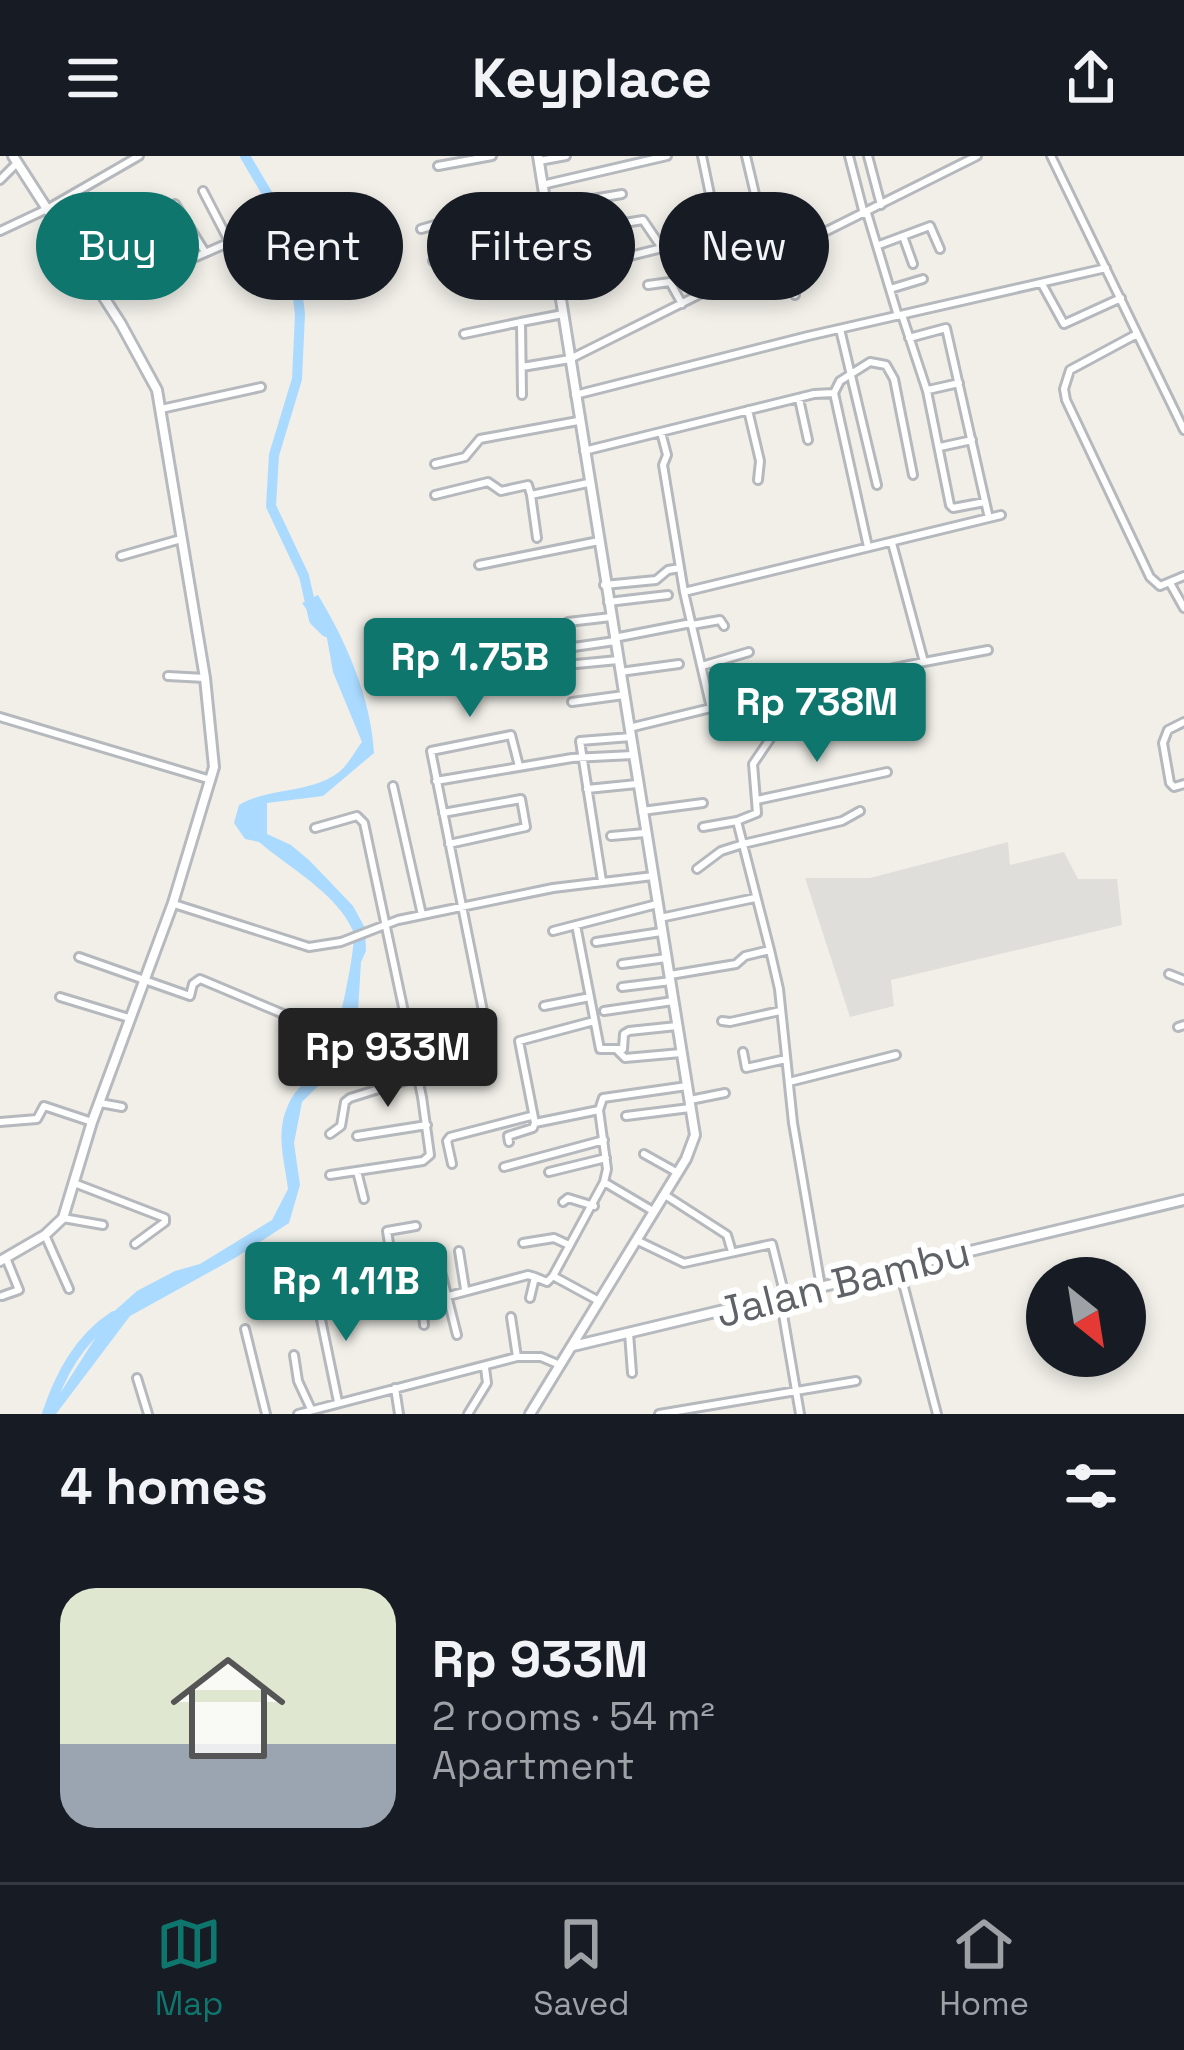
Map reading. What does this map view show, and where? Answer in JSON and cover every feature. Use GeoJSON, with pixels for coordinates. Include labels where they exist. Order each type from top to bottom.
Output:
{"type":"FeatureCollection","features":[{"type":"Feature","properties":{"kind":"street"},"geometry":{"type":"LineString","coordinates":[[77,192],[139,156]]}},
{"type":"Feature","properties":{"kind":"street"},"geometry":{"type":"LineString","coordinates":[[438,166],[492,156]]}},
{"type":"Feature","properties":{"kind":"street"},"geometry":{"type":"LineString","coordinates":[[543,192],[538,159],[566,156]]}},
{"type":"Feature","properties":{"kind":"street"},"geometry":{"type":"LineString","coordinates":[[542,185],[667,156]]}},
{"type":"Feature","properties":{"kind":"street"},"geometry":{"type":"LineString","coordinates":[[702,156],[709,192]]}},
{"type":"Feature","properties":{"kind":"street"},"geometry":{"type":"LineString","coordinates":[[746,156],[755,192]]}},
{"type":"Feature","properties":{"kind":"street"},"geometry":{"type":"LineString","coordinates":[[849,156],[927,391],[950,505],[985,502]]}},
{"type":"Feature","properties":{"kind":"street"},"geometry":{"type":"LineString","coordinates":[[868,156],[881,205]]}},
{"type":"Feature","properties":{"kind":"street"},"geometry":{"type":"LineString","coordinates":[[829,232],[976,156]]}},
{"type":"Feature","properties":{"kind":"street"},"geometry":{"type":"LineString","coordinates":[[1051,156],[1184,430]]}},
{"type":"Feature","properties":{"kind":"street"},"geometry":{"type":"LineString","coordinates":[[0,180],[15,159],[36,192]]}},
{"type":"Feature","properties":{"kind":"street"},"geometry":{"type":"LineString","coordinates":[[203,191],[223,229]]}},
{"type":"Feature","properties":{"kind":"street"},"geometry":{"type":"LineString","coordinates":[[0,231],[36,214]]}},
{"type":"Feature","properties":{"kind":"street"},"geometry":{"type":"LineString","coordinates":[[635,222],[643,220],[659,243]]}},
{"type":"Feature","properties":{"kind":"street"},"geometry":{"type":"LineString","coordinates":[[878,245],[930,226],[940,249]]}},
{"type":"Feature","properties":{"kind":"street"},"geometry":{"type":"LineString","coordinates":[[421,229],[427,227]]}},
{"type":"Feature","properties":{"kind":"street"},"geometry":{"type":"LineString","coordinates":[[903,236],[913,264]]}},
{"type":"Feature","properties":{"kind":"street"},"geometry":{"type":"LineString","coordinates":[[199,242],[205,252]]}},
{"type":"Feature","properties":{"kind":"street"},"geometry":{"type":"LineString","coordinates":[[199,255],[223,245]]}},
{"type":"Feature","properties":{"kind":"street"},"geometry":{"type":"LineString","coordinates":[[575,394],[1106,268]]}},
{"type":"Feature","properties":{"kind":"street"},"geometry":{"type":"LineString","coordinates":[[890,289],[923,279]]}},
{"type":"Feature","properties":{"kind":"street"},"geometry":{"type":"LineString","coordinates":[[648,285],[670,282],[682,304]]}},
{"type":"Feature","properties":{"kind":"street"},"geometry":{"type":"LineString","coordinates":[[1042,284],[1064,324],[1121,298]]}},
{"type":"Feature","properties":{"kind":"street"},"geometry":{"type":"LineString","coordinates":[[2,1296],[19,1290],[3,1260],[64,1218],[92,1122],[211,780],[205,678],[161,409],[152,376],[106,300]]}},
{"type":"Feature","properties":{"kind":"street"},"geometry":{"type":"LineString","coordinates":[[530,1414],[694,1141],[561,300]]}},
{"type":"Feature","properties":{"kind":"street"},"geometry":{"type":"LineString","coordinates":[[522,367],[570,359],[690,300]]}},
{"type":"Feature","properties":{"kind":"street"},"geometry":{"type":"LineString","coordinates":[[464,334],[563,314]]}},
{"type":"Feature","properties":{"kind":"street"},"geometry":{"type":"LineString","coordinates":[[521,322],[522,395]]}},
{"type":"Feature","properties":{"kind":"street"},"geometry":{"type":"LineString","coordinates":[[909,338],[946,328],[988,514]]}},
{"type":"Feature","properties":{"kind":"street"},"geometry":{"type":"LineString","coordinates":[[840,329],[877,485]]}},
{"type":"Feature","properties":{"kind":"street"},"geometry":{"type":"LineString","coordinates":[[1137,334],[1070,370],[1066,400],[1150,578],[1156,585],[1184,576]]}},
{"type":"Feature","properties":{"kind":"street"},"geometry":{"type":"LineString","coordinates":[[868,547],[834,393],[840,381],[876,361],[892,374],[914,475]]}},
{"type":"Feature","properties":{"kind":"street"},"geometry":{"type":"LineString","coordinates":[[927,391],[959,383]]}},
{"type":"Feature","properties":{"kind":"street"},"geometry":{"type":"LineString","coordinates":[[161,409],[261,386]]}},
{"type":"Feature","properties":{"kind":"street"},"geometry":{"type":"LineString","coordinates":[[584,451],[834,393]]}},
{"type":"Feature","properties":{"kind":"street"},"geometry":{"type":"LineString","coordinates":[[799,398],[808,440]]}},
{"type":"Feature","properties":{"kind":"street"},"geometry":{"type":"LineString","coordinates":[[1173,408],[1184,402]]}},
{"type":"Feature","properties":{"kind":"street"},"geometry":{"type":"LineString","coordinates":[[748,410],[760,461],[758,479]]}},
{"type":"Feature","properties":{"kind":"street"},"geometry":{"type":"LineString","coordinates":[[434,464],[465,457],[479,439],[578,421]]}},
{"type":"Feature","properties":{"kind":"street"},"geometry":{"type":"LineString","coordinates":[[662,432],[667,454],[662,463],[684,592],[711,708]]}},
{"type":"Feature","properties":{"kind":"street"},"geometry":{"type":"LineString","coordinates":[[939,447],[971,440]]}},
{"type":"Feature","properties":{"kind":"street"},"geometry":{"type":"LineString","coordinates":[[435,495],[488,482],[501,490],[525,484],[532,495],[537,538]]}},
{"type":"Feature","properties":{"kind":"street"},"geometry":{"type":"LineString","coordinates":[[532,495],[588,483]]}},
{"type":"Feature","properties":{"kind":"street"},"geometry":{"type":"LineString","coordinates":[[684,592],[1001,515]]}},
{"type":"Feature","properties":{"kind":"street"},"geometry":{"type":"LineString","coordinates":[[121,556],[181,538]]}},
{"type":"Feature","properties":{"kind":"street"},"geometry":{"type":"LineString","coordinates":[[479,565],[599,541]]}},
{"type":"Feature","properties":{"kind":"street"},"geometry":{"type":"LineString","coordinates":[[892,543],[924,662]]}},
{"type":"Feature","properties":{"kind":"street"},"geometry":{"type":"LineString","coordinates":[[604,585],[656,580],[680,568]]}},
{"type":"Feature","properties":{"kind":"street"},"geometry":{"type":"LineString","coordinates":[[1170,583],[1184,608]]}},
{"type":"Feature","properties":{"kind":"street"},"geometry":{"type":"LineString","coordinates":[[608,602],[668,596]]}},
{"type":"Feature","properties":{"kind":"street"},"geometry":{"type":"LineString","coordinates":[[568,622],[611,617]]}},
{"type":"Feature","properties":{"kind":"street"},"geometry":{"type":"LineString","coordinates":[[546,651],[720,620],[724,626]]}},
{"type":"Feature","properties":{"kind":"street"},"geometry":{"type":"LineString","coordinates":[[602,881],[581,740],[630,732],[768,694],[988,650]]}},
{"type":"Feature","properties":{"kind":"street"},"geometry":{"type":"LineString","coordinates":[[702,666],[749,652]]}},
{"type":"Feature","properties":{"kind":"street"},"geometry":{"type":"LineString","coordinates":[[576,664],[618,660]]}},
{"type":"Feature","properties":{"kind":"street"},"geometry":{"type":"LineString","coordinates":[[620,672],[679,664]]}},
{"type":"Feature","properties":{"kind":"street"},"geometry":{"type":"LineString","coordinates":[[167,676],[205,678]]}},
{"type":"Feature","properties":{"kind":"street"},"geometry":{"type":"LineString","coordinates":[[704,827],[755,816],[752,764],[771,734],[768,694]]}},
{"type":"Feature","properties":{"kind":"street"},"geometry":{"type":"LineString","coordinates":[[572,702],[624,695]]}},
{"type":"Feature","properties":{"kind":"street"},"geometry":{"type":"LineString","coordinates":[[0,718],[211,780]]}},
{"type":"Feature","properties":{"kind":"street"},"geometry":{"type":"LineString","coordinates":[[1184,722],[1171,727],[1163,743],[1170,784],[1184,784]]}},
{"type":"Feature","properties":{"kind":"street"},"geometry":{"type":"LineString","coordinates":[[487,1031],[430,751],[511,735],[518,766]]}},
{"type":"Feature","properties":{"kind":"street"},"geometry":{"type":"LineString","coordinates":[[436,781],[518,766],[632,755]]}},
{"type":"Feature","properties":{"kind":"street"},"geometry":{"type":"LineString","coordinates":[[757,800],[887,772]]}},
{"type":"Feature","properties":{"kind":"street"},"geometry":{"type":"LineString","coordinates":[[586,789],[637,784]]}},
{"type":"Feature","properties":{"kind":"street"},"geometry":{"type":"LineString","coordinates":[[393,786],[422,915]]}},
{"type":"Feature","properties":{"kind":"street"},"geometry":{"type":"LineString","coordinates":[[443,813],[521,799],[526,827],[449,844]]}},
{"type":"Feature","properties":{"kind":"street"},"geometry":{"type":"LineString","coordinates":[[642,811],[703,803]]}},
{"type":"Feature","properties":{"kind":"street"},"geometry":{"type":"LineString","coordinates":[[697,869],[721,851],[842,820],[860,811]]}},
{"type":"Feature","properties":{"kind":"street"},"geometry":{"type":"LineString","coordinates":[[315,828],[362,817],[418,1076],[430,1158],[330,1175]]}},
{"type":"Feature","properties":{"kind":"street"},"geometry":{"type":"LineString","coordinates":[[737,821],[770,950],[821,1287]]}},
{"type":"Feature","properties":{"kind":"street"},"geometry":{"type":"LineString","coordinates":[[611,836],[645,833]]}},
{"type":"Feature","properties":{"kind":"street"},"geometry":{"type":"LineString","coordinates":[[172,903],[292,944],[340,942],[382,924],[422,915],[653,876]]}},
{"type":"Feature","properties":{"kind":"street"},"geometry":{"type":"LineString","coordinates":[[660,918],[755,898]]}},
{"type":"Feature","properties":{"kind":"street"},"geometry":{"type":"LineString","coordinates":[[553,931],[657,904]]}},
{"type":"Feature","properties":{"kind":"street"},"geometry":{"type":"LineString","coordinates":[[576,925],[600,1048],[626,1047],[624,1034],[629,1031],[677,1026]]}},
{"type":"Feature","properties":{"kind":"street"},"geometry":{"type":"LineString","coordinates":[[596,942],[661,932]]}},
{"type":"Feature","properties":{"kind":"street"},"geometry":{"type":"LineString","coordinates":[[622,987],[736,964],[745,956],[770,950]]}},
{"type":"Feature","properties":{"kind":"street"},"geometry":{"type":"LineString","coordinates":[[79,957],[190,996],[200,979],[312,1026]]}},
{"type":"Feature","properties":{"kind":"street"},"geometry":{"type":"LineString","coordinates":[[622,964],[666,958]]}},
{"type":"Feature","properties":{"kind":"street"},"geometry":{"type":"LineString","coordinates":[[1169,974],[1184,980]]}},
{"type":"Feature","properties":{"kind":"street"},"geometry":{"type":"LineString","coordinates":[[60,997],[129,1018]]}},
{"type":"Feature","properties":{"kind":"street"},"geometry":{"type":"LineString","coordinates":[[544,1006],[590,997]]}},
{"type":"Feature","properties":{"kind":"street"},"geometry":{"type":"LineString","coordinates":[[604,1011],[674,1001]]}},
{"type":"Feature","properties":{"kind":"street"},"geometry":{"type":"LineString","coordinates":[[722,1021],[780,1011]]}},
{"type":"Feature","properties":{"kind":"street"},"geometry":{"type":"LineString","coordinates":[[509,1142],[508,1136],[533,1128],[519,1041],[594,1022]]}},
{"type":"Feature","properties":{"kind":"street"},"geometry":{"type":"LineString","coordinates":[[376,1041],[409,1037]]}},
{"type":"Feature","properties":{"kind":"street"},"geometry":{"type":"LineString","coordinates":[[617,1050],[625,1058],[681,1053]]}},
{"type":"Feature","properties":{"kind":"street"},"geometry":{"type":"LineString","coordinates":[[742,1052],[746,1068],[786,1058]]}},
{"type":"Feature","properties":{"kind":"street"},"geometry":{"type":"LineString","coordinates":[[789,1082],[896,1055]]}},
{"type":"Feature","properties":{"kind":"street"},"geometry":{"type":"LineString","coordinates":[[330,1134],[341,1126],[350,1097],[418,1076]]}},
{"type":"Feature","properties":{"kind":"street"},"geometry":{"type":"LineString","coordinates":[[424,1325],[422,1303],[526,1275],[548,1282],[604,1182],[606,1158],[599,1110],[603,1098],[687,1086]]}},
{"type":"Feature","properties":{"kind":"street"},"geometry":{"type":"LineString","coordinates":[[626,1116],[725,1093]]}},
{"type":"Feature","properties":{"kind":"street"},"geometry":{"type":"LineString","coordinates":[[100,1103],[122,1107]]}},
{"type":"Feature","properties":{"kind":"street"},"geometry":{"type":"LineString","coordinates":[[0,1123],[37,1119],[43,1106],[92,1122]]}},
{"type":"Feature","properties":{"kind":"street"},"geometry":{"type":"LineString","coordinates":[[452,1164],[450,1137],[599,1110]]}},
{"type":"Feature","properties":{"kind":"street"},"geometry":{"type":"LineString","coordinates":[[357,1136],[427,1125]]}},
{"type":"Feature","properties":{"kind":"street"},"geometry":{"type":"LineString","coordinates":[[504,1167],[604,1140]]}},
{"type":"Feature","properties":{"kind":"street"},"geometry":{"type":"LineString","coordinates":[[644,1154],[678,1173]]}},
{"type":"Feature","properties":{"kind":"street"},"geometry":{"type":"LineString","coordinates":[[549,1172],[606,1158]]}},
{"type":"Feature","properties":{"kind":"street"},"geometry":{"type":"LineString","coordinates":[[357,1171],[364,1198]]}},
{"type":"Feature","properties":{"kind":"street"},"geometry":{"type":"LineString","coordinates":[[604,1182],[653,1212]]}},
{"type":"Feature","properties":{"kind":"street"},"geometry":{"type":"LineString","coordinates":[[74,1183],[165,1218],[166,1222],[135,1244]]}},
{"type":"Feature","properties":{"kind":"street"},"geometry":{"type":"LineString","coordinates":[[665,1195],[727,1234],[732,1252]]}},
{"type":"Feature","properties":{"kind":"street"},"geometry":{"type":"LineString","coordinates":[[563,1202],[568,1198],[594,1206]]}},
{"type":"Feature","properties":{"kind":"street","name":"Jalan Bambu"},"geometry":{"type":"LineString","coordinates":[[572,1346],[1184,1200]]}},
{"type":"Feature","properties":{"kind":"street"},"geometry":{"type":"LineString","coordinates":[[64,1218],[103,1225]]}},
{"type":"Feature","properties":{"kind":"street"},"geometry":{"type":"LineString","coordinates":[[416,1226],[387,1231],[391,1256],[435,1248],[457,1335]]}},
{"type":"Feature","properties":{"kind":"street"},"geometry":{"type":"LineString","coordinates":[[45,1235],[69,1289]]}},
{"type":"Feature","properties":{"kind":"street"},"geometry":{"type":"LineString","coordinates":[[523,1244],[554,1238],[569,1245]]}},
{"type":"Feature","properties":{"kind":"street"},"geometry":{"type":"LineString","coordinates":[[636,1240],[684,1263],[772,1244],[800,1414]]}},
{"type":"Feature","properties":{"kind":"street"},"geometry":{"type":"LineString","coordinates":[[459,1251],[465,1289]]}},
{"type":"Feature","properties":{"kind":"street"},"geometry":{"type":"LineString","coordinates":[[899,1268],[937,1414]]}},
{"type":"Feature","properties":{"kind":"street"},"geometry":{"type":"LineString","coordinates":[[553,1276],[599,1301]]}},
{"type":"Feature","properties":{"kind":"street"},"geometry":{"type":"LineString","coordinates":[[530,1298],[535,1277]]}},
{"type":"Feature","properties":{"kind":"street"},"geometry":{"type":"LineString","coordinates":[[320,1283],[318,1305],[332,1414]]}},
{"type":"Feature","properties":{"kind":"street"},"geometry":{"type":"LineString","coordinates":[[511,1317],[517,1358]]}},
{"type":"Feature","properties":{"kind":"street"},"geometry":{"type":"LineString","coordinates":[[245,1329],[266,1414]]}},
{"type":"Feature","properties":{"kind":"street"},"geometry":{"type":"LineString","coordinates":[[629,1333],[632,1373]]}},
{"type":"Feature","properties":{"kind":"street"},"geometry":{"type":"LineString","coordinates":[[294,1354],[298,1381],[310,1409]]}},
{"type":"Feature","properties":{"kind":"street"},"geometry":{"type":"LineString","coordinates":[[298,1414],[517,1358],[541,1357],[560,1365]]}},
{"type":"Feature","properties":{"kind":"street"},"geometry":{"type":"LineString","coordinates":[[468,1414],[487,1383],[484,1367]]}},
{"type":"Feature","properties":{"kind":"street"},"geometry":{"type":"LineString","coordinates":[[137,1378],[148,1414]]}},
{"type":"Feature","properties":{"kind":"street"},"geometry":{"type":"LineString","coordinates":[[658,1414],[856,1381]]}},
{"type":"Feature","properties":{"kind":"street"},"geometry":{"type":"LineString","coordinates":[[395,1388],[399,1414]]}},
{"type":"Feature","properties":{"kind":"shaded area"},"geometry":{"type":"Polygon","coordinates":[[[1008,842],[1010,865],[1064,852],[1078,879],[1117,879],[1122,925],[891,980],[894,1006],[850,1017],[805,878],[870,878],[1008,842]]]}},
{"type":"Feature","properties":{"kind":"water"},"geometry":{"type":"Polygon","coordinates":[[[318,595],[355,671],[374,753],[323,796],[267,803],[267,834],[310,861],[353,906],[365,928],[358,1011],[347,1051],[302,1102],[294,1143],[300,1185],[289,1223],[130,1316],[56,1414],[42,1414],[110,1315],[137,1291],[200,1264],[272,1220],[288,1189],[283,1122],[291,1099],[332,1048],[353,931],[324,893],[259,842],[245,839],[234,823],[239,805],[251,799],[328,779],[362,742],[333,672],[327,638],[302,603],[318,595]]]}},
{"type":"Feature","properties":{"kind":"waterway"},"geometry":{"type":"LineString","coordinates":[[245,156],[281,217],[292,251],[300,314],[297,379],[274,455],[271,506],[304,576],[314,620],[326,632]]}},
{"type":"Feature","properties":{"kind":"waterway"},"geometry":{"type":"LineString","coordinates":[[47,1414],[72,1359],[114,1316]]}}]}
